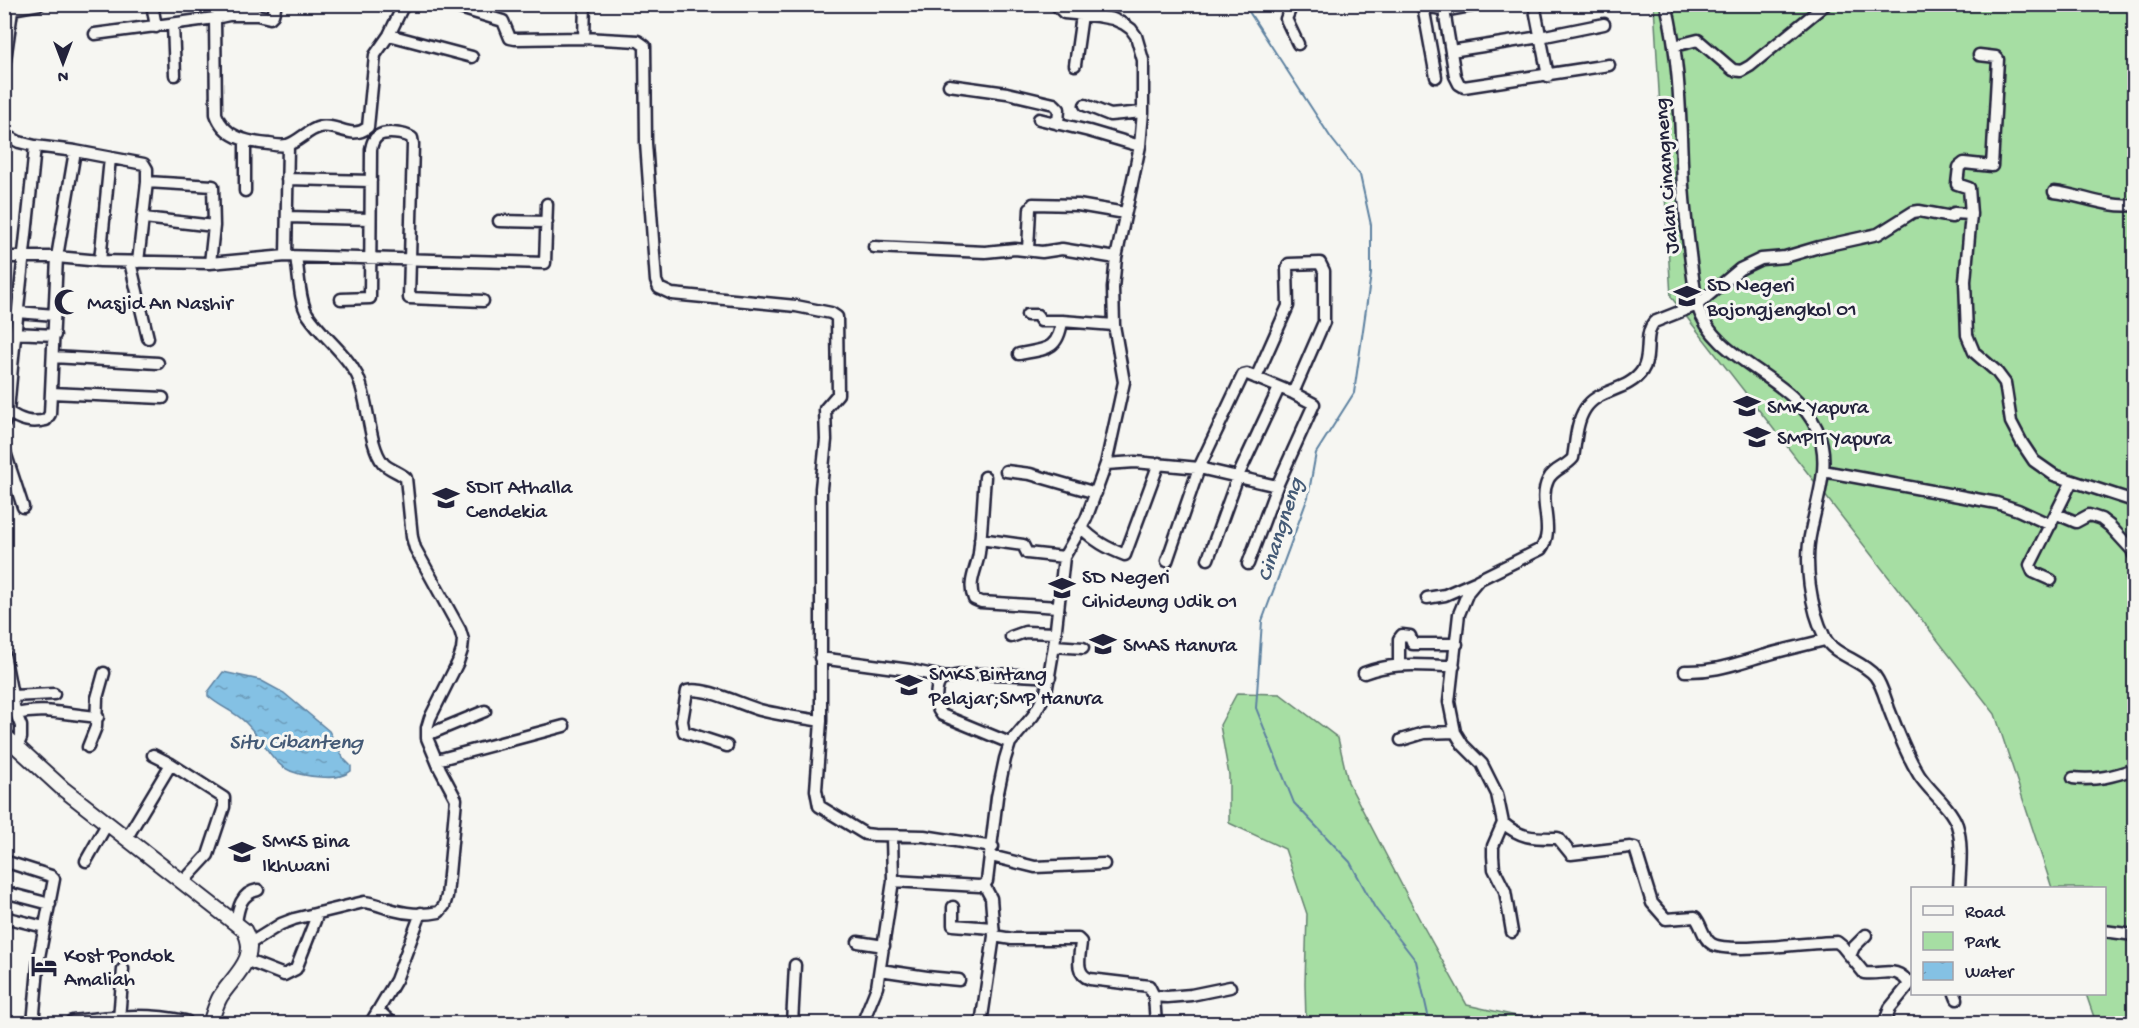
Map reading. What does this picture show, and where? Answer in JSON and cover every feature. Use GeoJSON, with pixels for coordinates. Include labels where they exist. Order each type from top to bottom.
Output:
{"type":"FeatureCollection","features":[{"type":"Feature","properties":{"kind":"highway"},"geometry":{"type":"LineString","coordinates":[[74,1023],[119,1019],[185,1023]]}},
{"type":"Feature","properties":{"kind":"main road"},"geometry":{"type":"LineString","coordinates":[[4,735],[62,788],[106,824],[244,930],[249,944],[248,961],[219,998],[210,1023]]}},
{"type":"Feature","properties":{"kind":"street"},"geometry":{"type":"LineString","coordinates":[[4,67],[13,7],[40,4]]}},
{"type":"Feature","properties":{"kind":"street"},"geometry":{"type":"LineString","coordinates":[[152,4],[156,27]]}},
{"type":"Feature","properties":{"kind":"street"},"geometry":{"type":"LineString","coordinates":[[95,34],[215,18],[229,10],[270,18],[276,4]]}},
{"type":"Feature","properties":{"kind":"street"},"geometry":{"type":"LineString","coordinates":[[215,18],[216,114],[220,125],[245,141],[288,145],[310,130],[321,126],[355,134],[369,128],[375,55],[389,35],[402,8],[408,4]]}},
{"type":"Feature","properties":{"kind":"street"},"geometry":{"type":"LineString","coordinates":[[447,4],[503,21],[513,39],[638,40],[645,46],[646,143],[656,281],[659,288],[672,294],[795,306],[831,313],[837,317],[838,394],[824,413],[826,440],[821,488],[821,721],[816,790],[819,806],[865,834],[931,836],[992,851],[1035,867],[1104,864]]}},
{"type":"Feature","properties":{"kind":"street"},"geometry":{"type":"LineString","coordinates":[[584,38],[585,4]]}},
{"type":"Feature","properties":{"kind":"street"},"geometry":{"type":"LineString","coordinates":[[984,885],[989,874],[997,797],[1010,743],[1042,703],[1050,677],[1064,557],[1096,494],[1106,464],[1124,382],[1114,325],[1113,288],[1116,258],[1140,146],[1143,112],[1143,60],[1136,36],[1131,29],[1113,19],[1064,13],[1055,4]]}},
{"type":"Feature","properties":{"kind":"street"},"geometry":{"type":"LineString","coordinates":[[1296,4],[1291,7],[1286,19],[1298,44]]}},
{"type":"Feature","properties":{"kind":"street"},"geometry":{"type":"LineString","coordinates":[[1436,77],[1420,5],[1444,9],[1481,4]]}},
{"type":"Feature","properties":{"kind":"street"},"geometry":{"type":"LineString","coordinates":[[1534,4],[1548,76]]}},
{"type":"Feature","properties":{"kind":"street","name":"Jalan Cinangneng"},"geometry":{"type":"LineString","coordinates":[[1666,4],[1674,46],[1680,110],[1686,233],[1696,304],[1700,315],[1717,338],[1752,367],[1789,392],[1807,411],[1818,431],[1822,447],[1823,471],[1807,557],[1812,596],[1825,640]]}},
{"type":"Feature","properties":{"kind":"street"},"geometry":{"type":"LineString","coordinates":[[1674,46],[1698,40],[1734,70],[1741,71],[1826,4]]}},
{"type":"Feature","properties":{"kind":"street"},"geometry":{"type":"LineString","coordinates":[[1444,9],[1455,76],[1459,84],[1464,87],[1609,65]]}},
{"type":"Feature","properties":{"kind":"street"},"geometry":{"type":"LineString","coordinates":[[1075,65],[1082,15]]}},
{"type":"Feature","properties":{"kind":"street"},"geometry":{"type":"LineString","coordinates":[[173,24],[175,75]]}},
{"type":"Feature","properties":{"kind":"street"},"geometry":{"type":"LineString","coordinates":[[1451,51],[1604,24]]}},
{"type":"Feature","properties":{"kind":"street"},"geometry":{"type":"LineString","coordinates":[[389,35],[472,57]]}},
{"type":"Feature","properties":{"kind":"street"},"geometry":{"type":"LineString","coordinates":[[1979,55],[1998,58],[1996,120],[1992,166],[1964,163],[1959,167],[1957,184],[1969,188],[1971,214],[1965,281],[1967,335],[1974,352],[1996,371],[2005,383],[2011,422],[2034,460],[2054,475],[2134,501]]}},
{"type":"Feature","properties":{"kind":"street"},"geometry":{"type":"LineString","coordinates":[[949,85],[1007,93],[1054,104],[1059,109],[1058,124]]}},
{"type":"Feature","properties":{"kind":"street"},"geometry":{"type":"LineString","coordinates":[[1084,105],[1110,115],[1143,112]]}},
{"type":"Feature","properties":{"kind":"street"},"geometry":{"type":"LineString","coordinates":[[1039,119],[1140,146]]}},
{"type":"Feature","properties":{"kind":"street"},"geometry":{"type":"LineString","coordinates":[[4,134],[19,142],[35,146],[144,164],[147,169],[144,218],[134,262],[148,338]]}},
{"type":"Feature","properties":{"kind":"street"},"geometry":{"type":"LineString","coordinates":[[341,298],[370,298],[373,141],[384,134],[406,134],[412,138],[413,144],[409,298],[483,302]]}},
{"type":"Feature","properties":{"kind":"street"},"geometry":{"type":"LineString","coordinates":[[245,141],[245,191]]}},
{"type":"Feature","properties":{"kind":"street"},"geometry":{"type":"LineString","coordinates":[[249,944],[281,924],[364,902],[376,903],[400,912],[439,912],[447,896],[456,799],[427,735],[430,718],[458,662],[463,640],[460,630],[415,548],[406,478],[385,465],[380,458],[371,430],[362,386],[356,372],[307,314],[303,303],[291,256],[288,217],[288,145]]}},
{"type":"Feature","properties":{"kind":"street"},"geometry":{"type":"LineString","coordinates":[[35,146],[25,258],[9,352],[6,419],[46,420],[50,414],[57,257],[75,151]]}},
{"type":"Feature","properties":{"kind":"street"},"geometry":{"type":"LineString","coordinates":[[100,261],[110,158]]}},
{"type":"Feature","properties":{"kind":"street"},"geometry":{"type":"LineString","coordinates":[[287,179],[371,181]]}},
{"type":"Feature","properties":{"kind":"street"},"geometry":{"type":"LineString","coordinates":[[147,182],[213,186],[214,226],[210,263]]}},
{"type":"Feature","properties":{"kind":"street"},"geometry":{"type":"LineString","coordinates":[[2054,192],[2079,195],[2104,204],[2134,205]]}},
{"type":"Feature","properties":{"kind":"street"},"geometry":{"type":"LineString","coordinates":[[4,257],[210,263],[291,256],[545,263],[547,204]]}},
{"type":"Feature","properties":{"kind":"street"},"geometry":{"type":"LineString","coordinates":[[1028,250],[1031,207],[1078,205],[1125,213]]}},
{"type":"Feature","properties":{"kind":"street"},"geometry":{"type":"LineString","coordinates":[[1427,598],[1445,594],[1478,580],[1541,549],[1548,534],[1546,486],[1553,473],[1573,458],[1576,431],[1584,410],[1597,397],[1626,386],[1643,370],[1647,358],[1650,326],[1654,322],[1696,304],[1756,260],[1785,257],[1878,234],[1913,212],[1935,213],[1949,218],[1953,217],[1954,213],[1971,214]]}},
{"type":"Feature","properties":{"kind":"street"},"geometry":{"type":"LineString","coordinates":[[288,217],[370,219]]}},
{"type":"Feature","properties":{"kind":"street"},"geometry":{"type":"LineString","coordinates":[[144,218],[214,226]]}},
{"type":"Feature","properties":{"kind":"street"},"geometry":{"type":"LineString","coordinates":[[499,221],[548,222]]}},
{"type":"Feature","properties":{"kind":"street"},"geometry":{"type":"LineString","coordinates":[[874,247],[985,252],[1028,250],[1042,252],[1062,249],[1116,258]]}},
{"type":"Feature","properties":{"kind":"street"},"geometry":{"type":"LineString","coordinates":[[1256,378],[1288,306],[1287,269],[1289,264],[1320,263],[1324,271],[1324,322],[1293,393]]}},
{"type":"Feature","properties":{"kind":"street"},"geometry":{"type":"LineString","coordinates":[[17,312],[55,315]]}},
{"type":"Feature","properties":{"kind":"street"},"geometry":{"type":"LineString","coordinates":[[1027,315],[1037,315],[1041,321],[1114,325]]}},
{"type":"Feature","properties":{"kind":"street"},"geometry":{"type":"LineString","coordinates":[[1019,354],[1052,346],[1059,336],[1062,321]]}},
{"type":"Feature","properties":{"kind":"street"},"geometry":{"type":"LineString","coordinates":[[14,333],[55,335]]}},
{"type":"Feature","properties":{"kind":"street"},"geometry":{"type":"LineString","coordinates":[[53,357],[158,363]]}},
{"type":"Feature","properties":{"kind":"street"},"geometry":{"type":"LineString","coordinates":[[1167,561],[1199,468],[1240,380],[1243,375],[1247,374],[1314,404],[1277,486],[1248,564]]}},
{"type":"Feature","properties":{"kind":"street"},"geometry":{"type":"LineString","coordinates":[[1209,560],[1238,476],[1279,388]]}},
{"type":"Feature","properties":{"kind":"street"},"geometry":{"type":"LineString","coordinates":[[51,393],[163,398]]}},
{"type":"Feature","properties":{"kind":"street"},"geometry":{"type":"LineString","coordinates":[[4,448],[23,507]]}},
{"type":"Feature","properties":{"kind":"street"},"geometry":{"type":"LineString","coordinates":[[1106,464],[1159,463],[1199,468],[1277,486]]}},
{"type":"Feature","properties":{"kind":"street"},"geometry":{"type":"LineString","coordinates":[[1081,527],[1094,541],[1125,555],[1159,463]]}},
{"type":"Feature","properties":{"kind":"street"},"geometry":{"type":"LineString","coordinates":[[1006,471],[1030,474],[1096,494]]}},
{"type":"Feature","properties":{"kind":"street"},"geometry":{"type":"LineString","coordinates":[[1823,471],[1997,503],[2051,525]]}},
{"type":"Feature","properties":{"kind":"street"},"geometry":{"type":"LineString","coordinates":[[985,477],[978,555],[972,573],[972,595],[977,601],[1058,607]]}},
{"type":"Feature","properties":{"kind":"street"},"geometry":{"type":"LineString","coordinates":[[2051,580],[2033,572],[2030,563],[2072,481]]}},
{"type":"Feature","properties":{"kind":"street"},"geometry":{"type":"LineString","coordinates":[[2057,514],[2076,522],[2089,515],[2101,519],[2132,550],[2134,555]]}},
{"type":"Feature","properties":{"kind":"street"},"geometry":{"type":"LineString","coordinates":[[980,539],[1023,545],[1027,553],[1064,557]]}},
{"type":"Feature","properties":{"kind":"street"},"geometry":{"type":"LineString","coordinates":[[1478,580],[1464,600],[1460,614],[1449,702],[1455,732],[1463,745],[1482,764],[1497,794],[1503,823],[1493,846],[1492,856],[1494,869],[1505,891],[1512,932]]}},
{"type":"Feature","properties":{"kind":"street"},"geometry":{"type":"LineString","coordinates":[[1011,637],[1025,632],[1056,633]]}},
{"type":"Feature","properties":{"kind":"street"},"geometry":{"type":"LineString","coordinates":[[1399,665],[1399,639],[1402,635],[1410,636],[1413,644],[1456,644]]}},
{"type":"Feature","properties":{"kind":"street"},"geometry":{"type":"LineString","coordinates":[[1685,671],[1722,669],[1767,654],[1825,640],[1873,674],[1882,690],[1910,759],[1920,777],[1954,820],[1959,833],[1959,887]]}},
{"type":"Feature","properties":{"kind":"street"},"geometry":{"type":"LineString","coordinates":[[1054,646],[1083,648]]}},
{"type":"Feature","properties":{"kind":"street"},"geometry":{"type":"LineString","coordinates":[[4,654],[16,714],[21,726],[17,748]]}},
{"type":"Feature","properties":{"kind":"street"},"geometry":{"type":"LineString","coordinates":[[820,658],[910,670],[947,678]]}},
{"type":"Feature","properties":{"kind":"street"},"geometry":{"type":"LineString","coordinates":[[1364,674],[1382,667],[1399,665],[1454,666]]}},
{"type":"Feature","properties":{"kind":"street"},"geometry":{"type":"LineString","coordinates":[[88,747],[96,727],[97,698],[104,674]]}},
{"type":"Feature","properties":{"kind":"street"},"geometry":{"type":"LineString","coordinates":[[1010,743],[942,715],[937,707],[937,686],[947,678],[976,674],[1050,677]]}},
{"type":"Feature","properties":{"kind":"street"},"geometry":{"type":"LineString","coordinates":[[727,746],[684,732],[682,721],[687,691],[704,692],[761,710],[821,721]]}},
{"type":"Feature","properties":{"kind":"street"},"geometry":{"type":"LineString","coordinates":[[12,696],[54,694]]}},
{"type":"Feature","properties":{"kind":"street"},"geometry":{"type":"LineString","coordinates":[[16,714],[29,711],[51,711],[73,716],[98,717]]}},
{"type":"Feature","properties":{"kind":"street"},"geometry":{"type":"LineString","coordinates":[[427,735],[485,711]]}},
{"type":"Feature","properties":{"kind":"street"},"geometry":{"type":"LineString","coordinates":[[437,760],[564,726]]}},
{"type":"Feature","properties":{"kind":"street"},"geometry":{"type":"LineString","coordinates":[[1401,740],[1424,733],[1455,732]]}},
{"type":"Feature","properties":{"kind":"street"},"geometry":{"type":"LineString","coordinates":[[153,755],[171,764],[225,800],[208,855],[183,882]]}},
{"type":"Feature","properties":{"kind":"street"},"geometry":{"type":"LineString","coordinates":[[126,838],[171,764]]}},
{"type":"Feature","properties":{"kind":"street"},"geometry":{"type":"LineString","coordinates":[[2073,778],[2110,777],[2134,769]]}},
{"type":"Feature","properties":{"kind":"street"},"geometry":{"type":"LineString","coordinates":[[1503,823],[1523,837],[1558,838],[1571,854],[1635,848],[1652,903],[1666,919],[1695,917],[1712,945],[1736,947],[1837,942],[1864,973],[1898,972],[1911,983],[1890,1008],[1884,1023]]}},
{"type":"Feature","properties":{"kind":"street"},"geometry":{"type":"LineString","coordinates":[[86,861],[106,824]]}},
{"type":"Feature","properties":{"kind":"street"},"geometry":{"type":"LineString","coordinates":[[862,1023],[871,1005],[884,946],[893,881],[892,836]]}},
{"type":"Feature","properties":{"kind":"street"},"geometry":{"type":"LineString","coordinates":[[4,861],[51,876],[54,883],[39,957],[33,1023]]}},
{"type":"Feature","properties":{"kind":"street"},"geometry":{"type":"LineString","coordinates":[[893,881],[984,885]]}},
{"type":"Feature","properties":{"kind":"street"},"geometry":{"type":"LineString","coordinates":[[981,1023],[993,932],[991,898],[984,885]]}},
{"type":"Feature","properties":{"kind":"street"},"geometry":{"type":"LineString","coordinates":[[237,923],[241,901],[250,891],[258,890]]}},
{"type":"Feature","properties":{"kind":"street"},"geometry":{"type":"LineString","coordinates":[[4,892],[50,904]]}},
{"type":"Feature","properties":{"kind":"street"},"geometry":{"type":"LineString","coordinates":[[953,907],[952,924],[993,932],[1012,939],[1078,939],[1081,942],[1080,970],[1082,976],[1090,979],[1146,985],[1154,996],[1156,1023]]}},
{"type":"Feature","properties":{"kind":"street"},"geometry":{"type":"LineString","coordinates":[[248,961],[284,975],[296,969],[318,913]]}},
{"type":"Feature","properties":{"kind":"street"},"geometry":{"type":"LineString","coordinates":[[370,1023],[379,1011],[401,969],[421,913]]}},
{"type":"Feature","properties":{"kind":"street"},"geometry":{"type":"LineString","coordinates":[[4,917],[44,927]]}},
{"type":"Feature","properties":{"kind":"street"},"geometry":{"type":"LineString","coordinates":[[2106,931],[2134,935]]}},
{"type":"Feature","properties":{"kind":"street"},"geometry":{"type":"LineString","coordinates":[[1850,956],[1854,947],[1866,935]]}},
{"type":"Feature","properties":{"kind":"street"},"geometry":{"type":"LineString","coordinates":[[858,942],[884,946]]}},
{"type":"Feature","properties":{"kind":"street"},"geometry":{"type":"LineString","coordinates":[[792,1023],[795,965]]}},
{"type":"Feature","properties":{"kind":"street"},"geometry":{"type":"LineString","coordinates":[[119,1019],[123,969]]}},
{"type":"Feature","properties":{"kind":"street"},"geometry":{"type":"LineString","coordinates":[[880,970],[959,980]]}},
{"type":"Feature","properties":{"kind":"street"},"geometry":{"type":"LineString","coordinates":[[1154,996],[1191,995],[1230,987]]}},
{"type":"Feature","properties":{"kind":"street"},"geometry":{"type":"LineString","coordinates":[[379,1011],[393,1023]]}},
{"type":"Feature","properties":{"kind":"green space"},"geometry":{"type":"Polygon","coordinates":[[[1654,5],[2134,5],[2134,1023],[2096,1023],[2086,995],[2106,995],[2106,887],[2052,887],[1995,714],[1671,297],[1654,5]]]}},
{"type":"Feature","properties":{"kind":"green space"},"geometry":{"type":"Polygon","coordinates":[[[1237,693],[1280,694],[1338,738],[1348,782],[1467,1005],[1548,1023],[1306,1023],[1307,914],[1285,849],[1229,823],[1229,775],[1220,725],[1237,693]]]}},
{"type":"Feature","properties":{"kind":"water","name":"Situ Cibanteng"},"geometry":{"type":"Polygon","coordinates":[[[223,672],[260,680],[284,693],[329,731],[344,759],[351,766],[351,771],[340,776],[324,777],[291,772],[282,767],[242,719],[208,696],[208,692],[223,672]]]}},
{"type":"Feature","properties":{"kind":"waterway","name":"Cinangneng"},"geometry":{"type":"LineString","coordinates":[[1244,4],[1331,138],[1360,175],[1371,225],[1371,274],[1354,393],[1316,453],[1308,497],[1262,621],[1256,708],[1294,803],[1350,862],[1375,908],[1416,961],[1430,1024]]}},
{"type":"Feature","properties":{"kind":"place","name":"SD Negeri Bojongjengkol 01"},"geometry":{"type":"Point","coordinates":[1687,296]}},
{"type":"Feature","properties":{"kind":"place","name":"Masjid An Nashir"},"geometry":{"type":"Point","coordinates":[67,302]}},
{"type":"Feature","properties":{"kind":"place","name":"SMK Yapura"},"geometry":{"type":"Point","coordinates":[1747,406]}},
{"type":"Feature","properties":{"kind":"place","name":"SMPIT Yapura"},"geometry":{"type":"Point","coordinates":[1757,437]}},
{"type":"Feature","properties":{"kind":"place","name":"SDIT Athalla Cendekia"},"geometry":{"type":"Point","coordinates":[446,498]}},
{"type":"Feature","properties":{"kind":"place","name":"SD Negeri Cihideung Udik 01"},"geometry":{"type":"Point","coordinates":[1062,588]}},
{"type":"Feature","properties":{"kind":"place","name":"SMAS Hanura"},"geometry":{"type":"Point","coordinates":[1103,644]}},
{"type":"Feature","properties":{"kind":"place","name":"SMKS Bintang Pelajar;SMP Hanura"},"geometry":{"type":"Point","coordinates":[909,685]}},
{"type":"Feature","properties":{"kind":"place","name":"SMKS Bina Ikhwani"},"geometry":{"type":"Point","coordinates":[242,852]}},
{"type":"Feature","properties":{"kind":"place","name":"Kost Pondok Amaliah"},"geometry":{"type":"Point","coordinates":[44,966]}}]}
